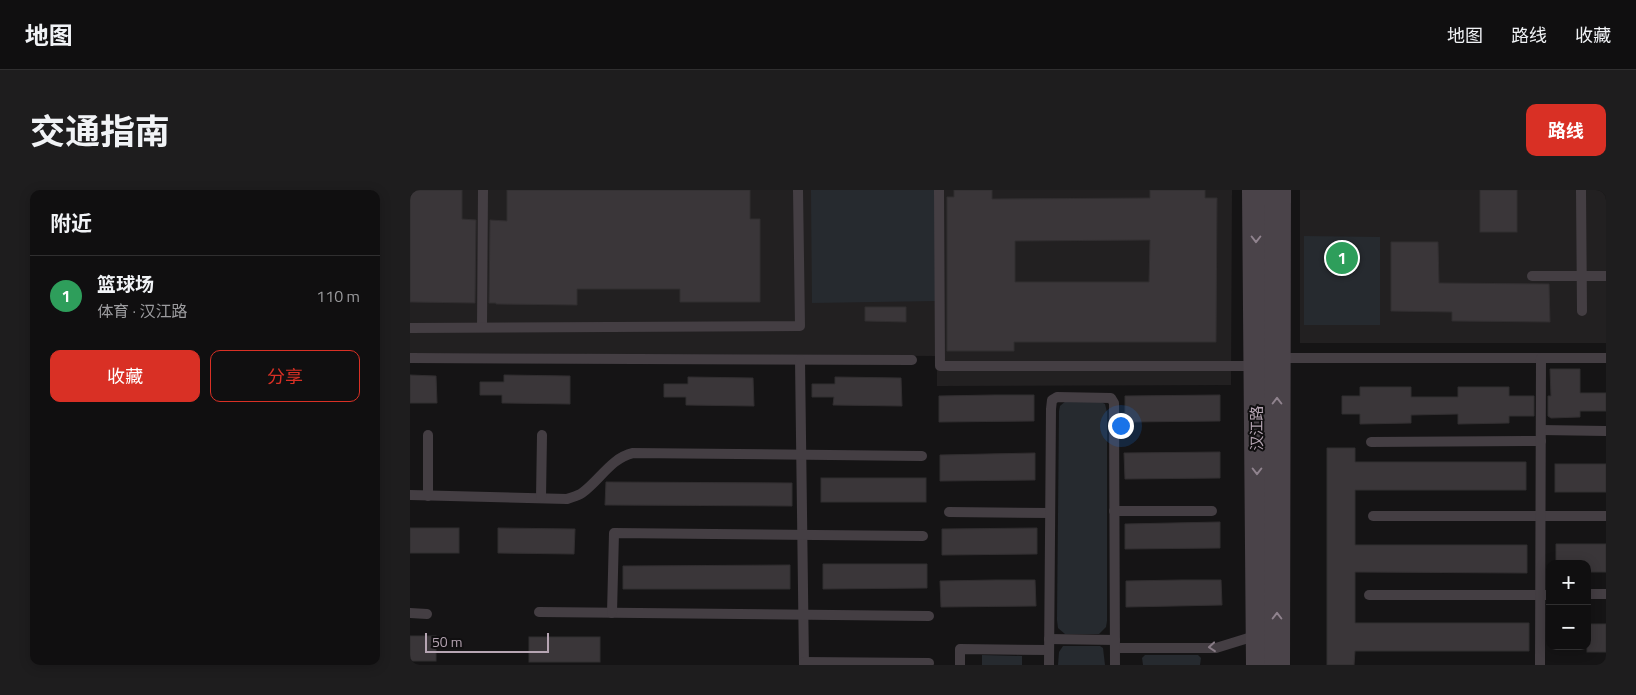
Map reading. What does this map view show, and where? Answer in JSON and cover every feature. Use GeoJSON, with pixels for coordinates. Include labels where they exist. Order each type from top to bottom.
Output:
{"type":"FeatureCollection","features":[{"type":"Feature","properties":{"kind":"street","name":"汉江路"},"geometry":{"type":"LineString","coordinates":[[1255,190],[1270,363],[1277,665]]}},
{"type":"Feature","properties":{"kind":"street","name":"汉江路"},"geometry":{"type":"LineString","coordinates":[[1259,665],[1278,190]]}},
{"type":"Feature","properties":{"kind":"lane"},"geometry":{"type":"LineString","coordinates":[[482,327],[483,190]]}},
{"type":"Feature","properties":{"kind":"lane"},"geometry":{"type":"LineString","coordinates":[[410,328],[800,326],[798,190]]}},
{"type":"Feature","properties":{"kind":"lane"},"geometry":{"type":"LineString","coordinates":[[939,190],[940,366],[1606,358]]}},
{"type":"Feature","properties":{"kind":"lane"},"geometry":{"type":"LineString","coordinates":[[1581,190],[1582,311]]}},
{"type":"Feature","properties":{"kind":"lane"},"geometry":{"type":"LineString","coordinates":[[1532,276],[1606,276]]}},
{"type":"Feature","properties":{"kind":"lane"},"geometry":{"type":"LineString","coordinates":[[410,358],[912,360]]}},
{"type":"Feature","properties":{"kind":"lane"},"geometry":{"type":"LineString","coordinates":[[1540,665],[1545,595],[1540,516],[1541,358]]}},
{"type":"Feature","properties":{"kind":"lane"},"geometry":{"type":"LineString","coordinates":[[800,360],[804,663],[929,662]]}},
{"type":"Feature","properties":{"kind":"lane"},"geometry":{"type":"LineString","coordinates":[[1049,665],[1052,400],[1058,396],[1102,396],[1111,398],[1114,403],[1115,665]]}},
{"type":"Feature","properties":{"kind":"lane"},"geometry":{"type":"LineString","coordinates":[[1541,430],[1606,431]]}},
{"type":"Feature","properties":{"kind":"lane"},"geometry":{"type":"LineString","coordinates":[[428,435],[428,496]]}},
{"type":"Feature","properties":{"kind":"lane"},"geometry":{"type":"LineString","coordinates":[[541,498],[542,435]]}},
{"type":"Feature","properties":{"kind":"lane"},"geometry":{"type":"LineString","coordinates":[[1371,442],[1541,441]]}},
{"type":"Feature","properties":{"kind":"lane"},"geometry":{"type":"LineString","coordinates":[[410,495],[568,499],[582,494],[613,463],[624,455],[632,453],[922,456]]}},
{"type":"Feature","properties":{"kind":"lane"},"geometry":{"type":"LineString","coordinates":[[1114,511],[1212,511]]}},
{"type":"Feature","properties":{"kind":"lane"},"geometry":{"type":"LineString","coordinates":[[949,512],[1050,512]]}},
{"type":"Feature","properties":{"kind":"lane"},"geometry":{"type":"LineString","coordinates":[[1373,516],[1606,516]]}},
{"type":"Feature","properties":{"kind":"lane"},"geometry":{"type":"LineString","coordinates":[[612,613],[614,533],[923,536]]}},
{"type":"Feature","properties":{"kind":"lane"},"geometry":{"type":"LineString","coordinates":[[1591,594],[1606,594]]}},
{"type":"Feature","properties":{"kind":"lane"},"geometry":{"type":"LineString","coordinates":[[1369,595],[1545,595]]}},
{"type":"Feature","properties":{"kind":"lane"},"geometry":{"type":"LineString","coordinates":[[539,612],[929,616]]}},
{"type":"Feature","properties":{"kind":"lane"},"geometry":{"type":"LineString","coordinates":[[410,614],[427,614]]}},
{"type":"Feature","properties":{"kind":"lane"},"geometry":{"type":"LineString","coordinates":[[1049,639],[1216,648],[1259,635]]}},
{"type":"Feature","properties":{"kind":"lane"},"geometry":{"type":"LineString","coordinates":[[960,665],[960,649],[1049,650]]}},
{"type":"Feature","properties":{"kind":"shaded area"},"geometry":{"type":"Polygon","coordinates":[[[410,190],[1232,190],[1231,385],[937,386],[937,356],[410,353],[410,190]]]}},
{"type":"Feature","properties":{"kind":"shaded area"},"geometry":{"type":"Polygon","coordinates":[[[811,190],[937,190],[937,301],[812,303],[811,190]]]}},
{"type":"Feature","properties":{"kind":"shaded area"},"geometry":{"type":"Polygon","coordinates":[[[1300,190],[1606,190],[1606,343],[1300,343],[1300,190]]]}},
{"type":"Feature","properties":{"kind":"shaded area"},"geometry":{"type":"Polygon","coordinates":[[[1304,236],[1380,237],[1380,325],[1304,325],[1304,236]]]}},
{"type":"Feature","properties":{"kind":"shaded area"},"geometry":{"type":"Polygon","coordinates":[[[1067,400],[1101,402],[1105,404],[1107,412],[1107,621],[1106,627],[1099,634],[1065,634],[1058,628],[1059,411],[1060,406],[1067,400]]]}},
{"type":"Feature","properties":{"kind":"shaded area"},"geometry":{"type":"Polygon","coordinates":[[[1063,646],[1100,646],[1103,648],[1105,665],[1058,665],[1059,652],[1063,646]]]}},
{"type":"Feature","properties":{"kind":"shaded area"},"geometry":{"type":"Polygon","coordinates":[[[982,655],[1022,656],[1022,665],[982,665],[982,655]]]}},
{"type":"Feature","properties":{"kind":"shaded area"},"geometry":{"type":"Polygon","coordinates":[[[1145,655],[1198,655],[1201,658],[1200,665],[1143,665],[1142,658],[1145,655]]]}},
{"type":"Feature","properties":{"kind":"building"},"geometry":{"type":"Polygon","coordinates":[[[410,190],[462,190],[462,219],[476,220],[475,303],[410,302],[410,190]]]}},
{"type":"Feature","properties":{"kind":"building"},"geometry":{"type":"Polygon","coordinates":[[[507,190],[750,190],[750,219],[760,219],[760,302],[680,302],[680,289],[577,289],[577,305],[489,303],[490,220],[507,221],[507,190]]]}},
{"type":"Feature","properties":{"kind":"building"},"geometry":{"type":"Polygon","coordinates":[[[954,190],[992,190],[992,199],[1150,198],[1150,190],[1205,190],[1205,198],[1217,198],[1216,342],[1014,342],[1014,351],[947,351],[947,197],[954,197],[954,190]],[[1150,240],[1015,241],[1015,282],[1149,282],[1150,240]]]}},
{"type":"Feature","properties":{"kind":"building"},"geometry":{"type":"Polygon","coordinates":[[[1480,190],[1517,190],[1517,232],[1480,232],[1480,190]]]}},
{"type":"Feature","properties":{"kind":"building"},"geometry":{"type":"Polygon","coordinates":[[[1391,242],[1438,242],[1439,283],[1549,284],[1550,322],[1452,321],[1452,312],[1391,311],[1391,242]]]}},
{"type":"Feature","properties":{"kind":"building"},"geometry":{"type":"Polygon","coordinates":[[[865,307],[906,307],[906,322],[865,321],[865,307]]]}},
{"type":"Feature","properties":{"kind":"building"},"geometry":{"type":"Polygon","coordinates":[[[1550,369],[1580,369],[1580,393],[1606,393],[1606,411],[1580,411],[1580,417],[1551,418],[1548,416],[1548,396],[1551,396],[1550,369]]]}},
{"type":"Feature","properties":{"kind":"building"},"geometry":{"type":"Polygon","coordinates":[[[410,375],[436,376],[437,403],[410,403],[410,375]]]}},
{"type":"Feature","properties":{"kind":"building"},"geometry":{"type":"Polygon","coordinates":[[[504,375],[570,376],[570,404],[502,403],[502,395],[480,395],[480,382],[504,382],[504,375]]]}},
{"type":"Feature","properties":{"kind":"building"},"geometry":{"type":"Polygon","coordinates":[[[688,377],[753,378],[754,406],[686,405],[686,397],[664,397],[664,384],[688,384],[688,377]]]}},
{"type":"Feature","properties":{"kind":"building"},"geometry":{"type":"Polygon","coordinates":[[[835,377],[901,378],[902,406],[833,405],[834,397],[812,397],[812,384],[835,384],[835,377]]]}},
{"type":"Feature","properties":{"kind":"building"},"geometry":{"type":"Polygon","coordinates":[[[1360,387],[1411,387],[1411,397],[1458,397],[1458,387],[1509,387],[1509,396],[1534,396],[1534,416],[1509,416],[1509,423],[1458,424],[1458,414],[1411,415],[1411,423],[1360,424],[1360,414],[1342,414],[1342,396],[1360,396],[1360,387]]]}},
{"type":"Feature","properties":{"kind":"building"},"geometry":{"type":"Polygon","coordinates":[[[1034,395],[1034,421],[939,422],[939,396],[1034,395]]]}},
{"type":"Feature","properties":{"kind":"building"},"geometry":{"type":"Polygon","coordinates":[[[1220,395],[1220,421],[1125,422],[1125,396],[1220,395]]]}},
{"type":"Feature","properties":{"kind":"building"},"geometry":{"type":"Polygon","coordinates":[[[1327,448],[1355,448],[1355,462],[1526,462],[1526,490],[1355,490],[1355,545],[1527,545],[1527,573],[1355,572],[1355,623],[1529,623],[1529,651],[1355,651],[1354,665],[1327,665],[1327,448]]]}},
{"type":"Feature","properties":{"kind":"building"},"geometry":{"type":"Polygon","coordinates":[[[1220,452],[1220,478],[1125,479],[1124,453],[1220,452]]]}},
{"type":"Feature","properties":{"kind":"building"},"geometry":{"type":"Polygon","coordinates":[[[1035,453],[1035,480],[940,481],[940,455],[1035,453]]]}},
{"type":"Feature","properties":{"kind":"building"},"geometry":{"type":"Polygon","coordinates":[[[1555,464],[1606,464],[1606,492],[1555,492],[1555,464]]]}},
{"type":"Feature","properties":{"kind":"building"},"geometry":{"type":"Polygon","coordinates":[[[821,478],[926,478],[926,502],[821,502],[821,478]]]}},
{"type":"Feature","properties":{"kind":"building"},"geometry":{"type":"Polygon","coordinates":[[[606,482],[792,483],[792,506],[605,505],[606,482]]]}},
{"type":"Feature","properties":{"kind":"building"},"geometry":{"type":"Polygon","coordinates":[[[1220,522],[1220,548],[1125,549],[1125,524],[1220,522]]]}},
{"type":"Feature","properties":{"kind":"building"},"geometry":{"type":"Polygon","coordinates":[[[410,528],[459,528],[459,553],[410,553],[410,528]]]}},
{"type":"Feature","properties":{"kind":"building"},"geometry":{"type":"Polygon","coordinates":[[[498,528],[575,529],[574,554],[498,553],[498,528]]]}},
{"type":"Feature","properties":{"kind":"building"},"geometry":{"type":"Polygon","coordinates":[[[1037,528],[1037,554],[942,555],[942,529],[1037,528]]]}},
{"type":"Feature","properties":{"kind":"building"},"geometry":{"type":"Polygon","coordinates":[[[1556,544],[1606,544],[1606,572],[1591,572],[1591,560],[1556,560],[1556,544]]]}},
{"type":"Feature","properties":{"kind":"building"},"geometry":{"type":"Polygon","coordinates":[[[823,564],[927,564],[927,588],[823,589],[823,564]]]}},
{"type":"Feature","properties":{"kind":"building"},"geometry":{"type":"Polygon","coordinates":[[[790,565],[790,589],[623,589],[623,566],[790,565]]]}},
{"type":"Feature","properties":{"kind":"building"},"geometry":{"type":"Polygon","coordinates":[[[1035,580],[1036,606],[941,607],[940,581],[1035,580]]]}},
{"type":"Feature","properties":{"kind":"building"},"geometry":{"type":"Polygon","coordinates":[[[1221,580],[1222,605],[1126,607],[1126,581],[1221,580]]]}},
{"type":"Feature","properties":{"kind":"building"},"geometry":{"type":"Polygon","coordinates":[[[1591,624],[1606,624],[1606,652],[1587,652],[1587,650],[1591,650],[1591,624]]]}},
{"type":"Feature","properties":{"kind":"building"},"geometry":{"type":"Polygon","coordinates":[[[410,636],[436,636],[436,661],[410,661],[410,636]]]}},
{"type":"Feature","properties":{"kind":"building"},"geometry":{"type":"Polygon","coordinates":[[[529,637],[600,637],[600,662],[529,662],[529,637]]]}},
{"type":"Feature","properties":{"kind":"place","name":"篮球场"},"geometry":{"type":"Point","coordinates":[1342,258]}}]}
